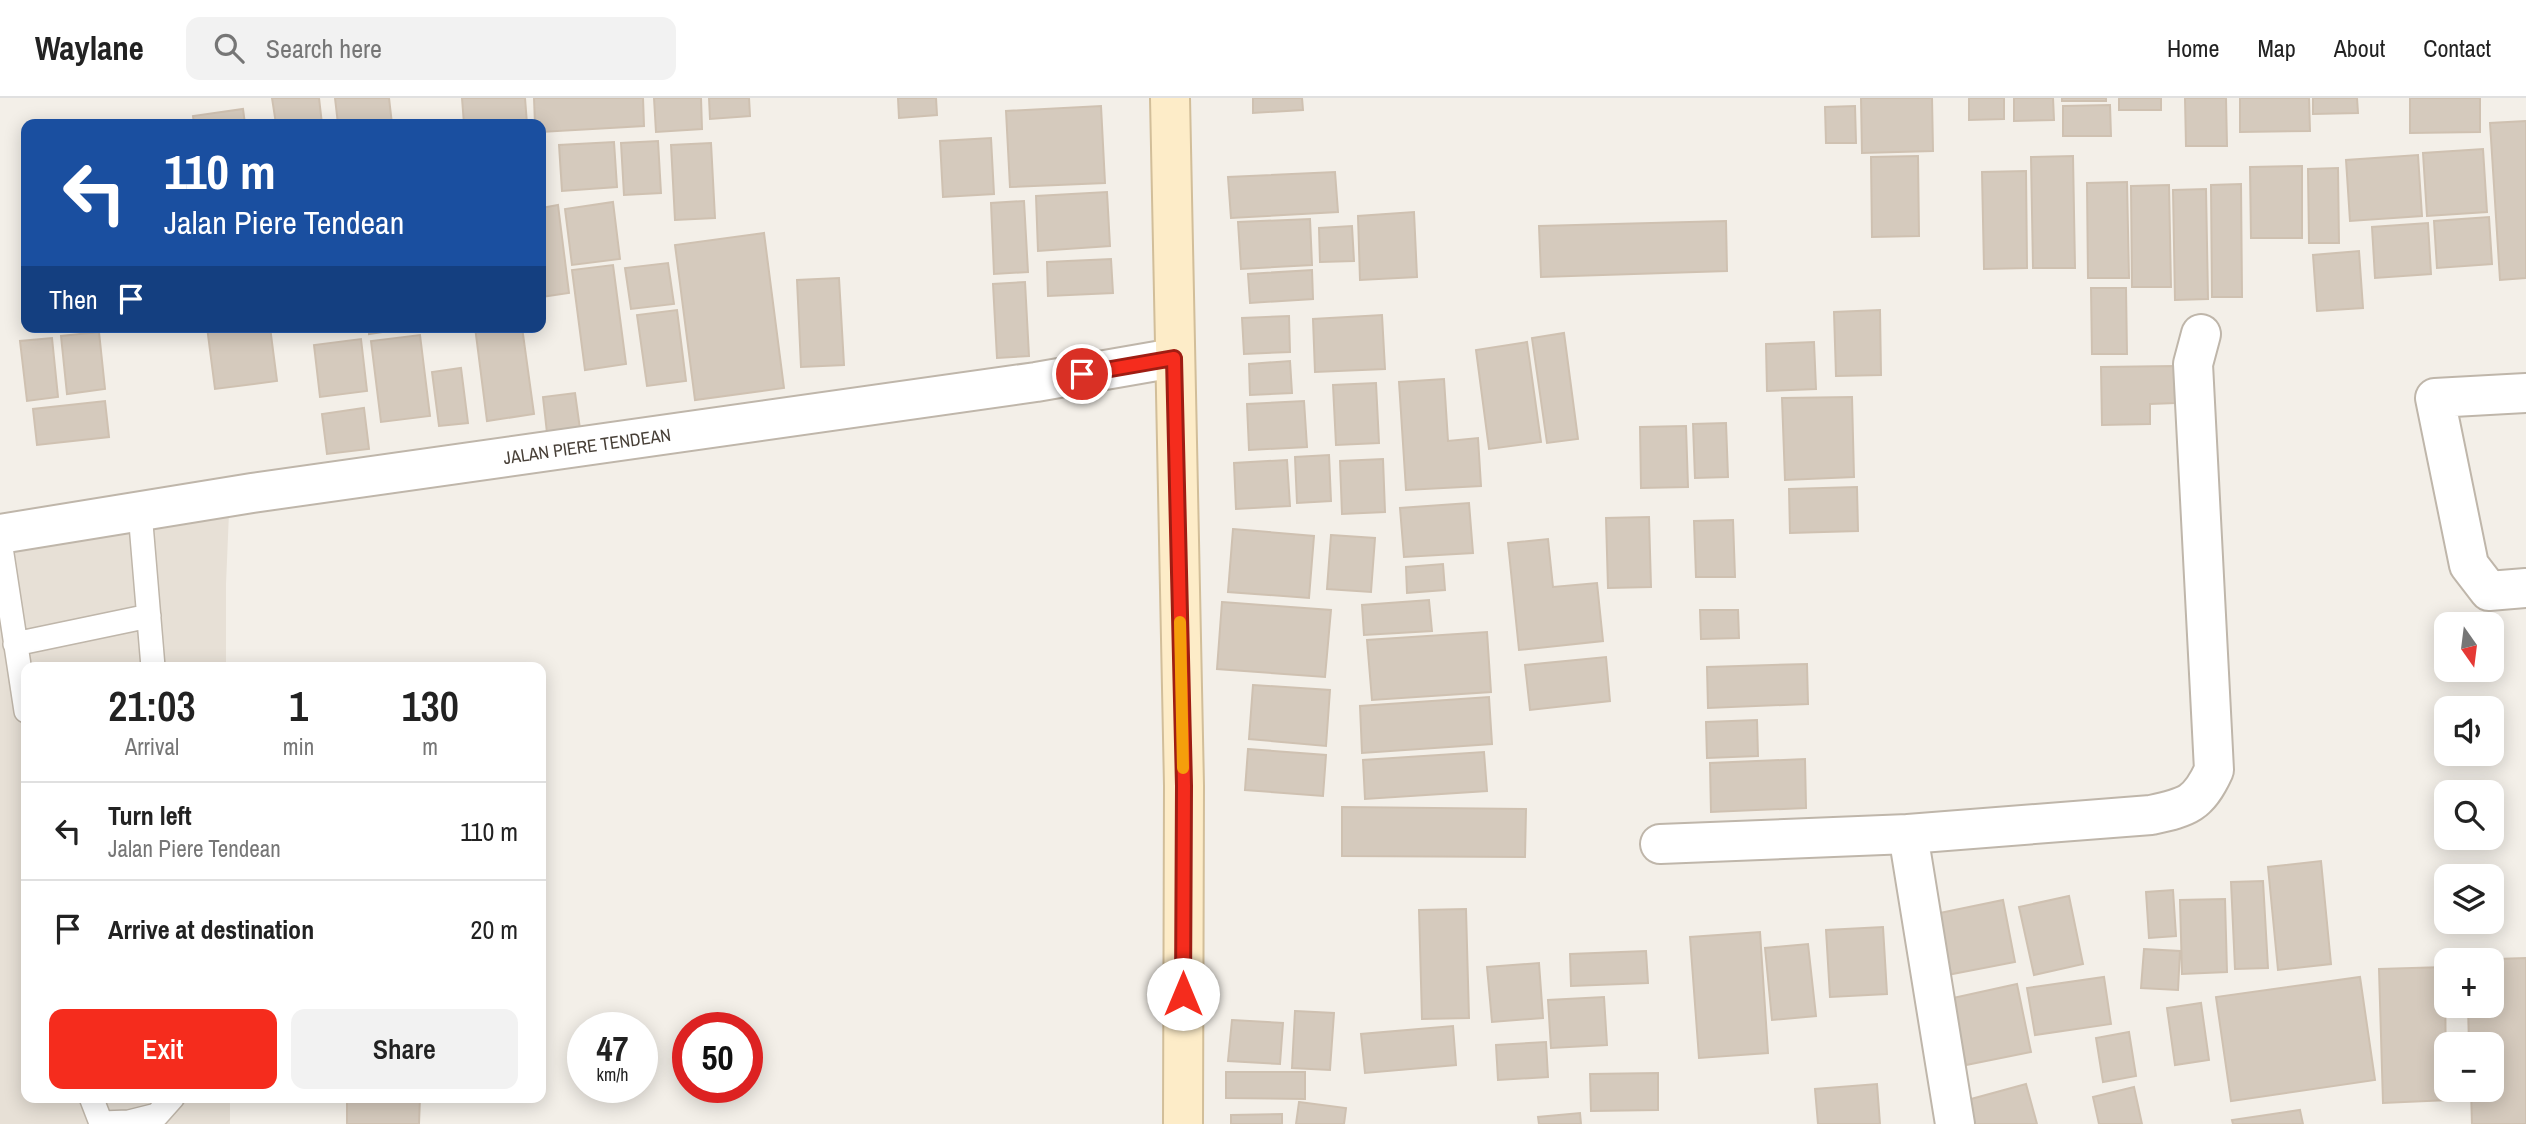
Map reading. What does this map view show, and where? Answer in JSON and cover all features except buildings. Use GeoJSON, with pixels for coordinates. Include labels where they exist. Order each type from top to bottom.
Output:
{"type":"FeatureCollection","features":[{"type":"Feature","properties":{"kind":"main road"},"geometry":{"type":"LineString","coordinates":[[1170,98],[1184,786],[1183,1124]]}},
{"type":"Feature","properties":{"kind":"street"},"geometry":{"type":"LineString","coordinates":[[1660,844],[1908,834],[2151,815],[2190,804],[2206,787],[2214,770],[2193,364],[2200,334]]}},
{"type":"Feature","properties":{"kind":"street","name":"JALAN PIERE TENDEAN"},"geometry":{"type":"LineString","coordinates":[[0,534],[251,493],[1036,382],[1174,358]]}},
{"type":"Feature","properties":{"kind":"street"},"geometry":{"type":"LineString","coordinates":[[2526,393],[2435,398],[2469,565],[2489,591],[2526,588]]}},
{"type":"Feature","properties":{"kind":"street"},"geometry":{"type":"LineString","coordinates":[[1908,834],[1955,1124]]}},
{"type":"Feature","properties":{"kind":"lane"},"geometry":{"type":"LineString","coordinates":[[140,512],[153,662]]}},
{"type":"Feature","properties":{"kind":"lane"},"geometry":{"type":"LineString","coordinates":[[0,541],[21,680]]}},
{"type":"Feature","properties":{"kind":"lane"},"geometry":{"type":"LineString","coordinates":[[15,643],[149,616]]}},
{"type":"Feature","properties":{"kind":"lane"},"geometry":{"type":"LineString","coordinates":[[93,1103],[101,1123],[130,1122],[157,1115],[168,1103]]}},
{"type":"Feature","properties":{"kind":"shaded area"},"geometry":{"type":"Polygon","coordinates":[[[229,513],[226,662],[21,662],[21,1103],[230,1103],[230,1124],[0,1124],[0,549],[229,513]]]}},
{"type":"Feature","properties":{"kind":"slow traffic"},"geometry":{"type":"LineString","coordinates":[[1180,622],[1183,768]]}},
{"type":"Feature","properties":{"kind":"route"},"geometry":{"type":"LineString","coordinates":[[1082,374],[1174,358],[1184,786],[1183,994]]}}]}
